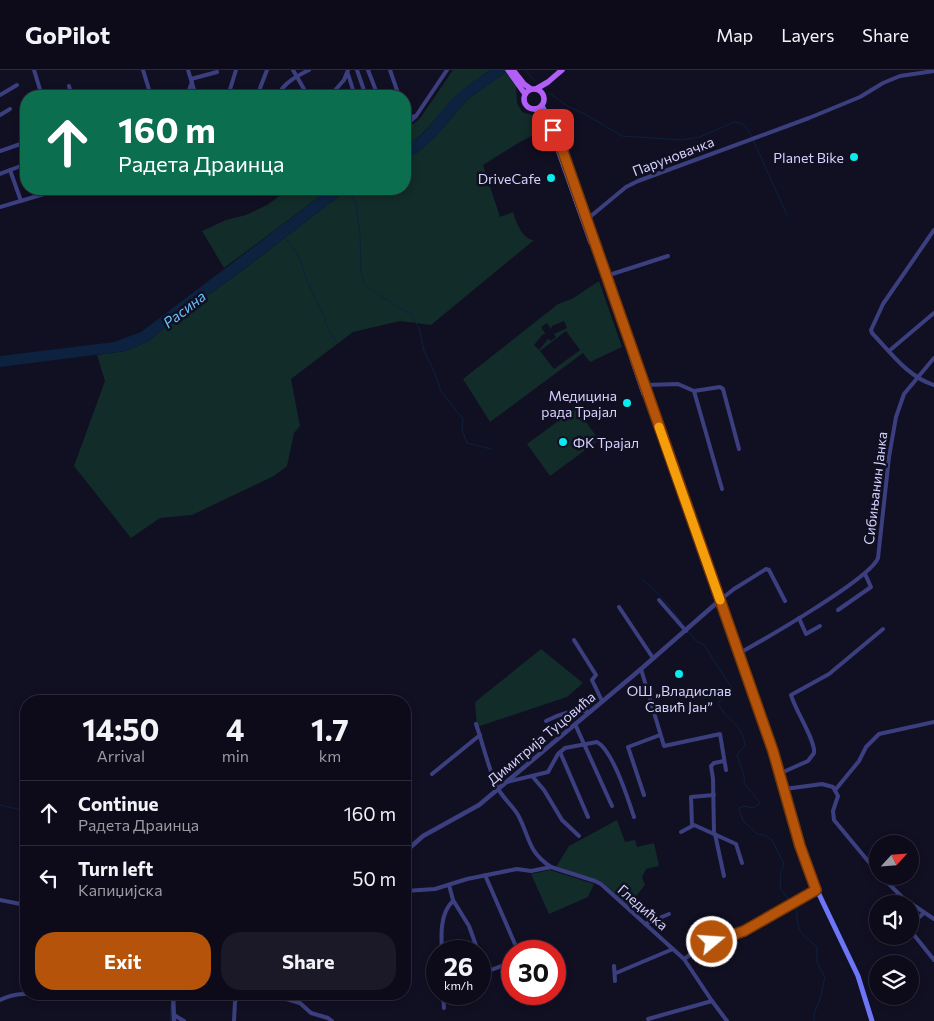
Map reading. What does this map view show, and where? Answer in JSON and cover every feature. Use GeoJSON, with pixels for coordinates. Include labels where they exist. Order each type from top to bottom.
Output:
{"type":"FeatureCollection","features":[{"type":"Feature","properties":{"kind":"main road"},"geometry":{"type":"LineString","coordinates":[[508,70],[520,82],[543,94]]}},
{"type":"Feature","properties":{"kind":"main road"},"geometry":{"type":"LineString","coordinates":[[513,70],[525,94],[525,104],[540,114],[557,147],[606,276],[692,523]]}},
{"type":"Feature","properties":{"kind":"main road"},"geometry":{"type":"LineString","coordinates":[[525,94],[548,82],[562,70]]}},
{"type":"Feature","properties":{"kind":"main road"},"geometry":{"type":"LineString","coordinates":[[548,82],[543,94],[544,100],[542,105],[544,112],[562,149],[585,221],[781,773],[800,846],[816,890],[858,976],[872,1021]]}},
{"type":"Feature","properties":{"kind":"main road"},"geometry":{"type":"LineString","coordinates":[[535,109],[542,105]]}},
{"type":"Feature","properties":{"kind":"street"},"geometry":{"type":"LineString","coordinates":[[34,70],[40,90]]}},
{"type":"Feature","properties":{"kind":"street"},"geometry":{"type":"LineString","coordinates":[[144,70],[149,90]]}},
{"type":"Feature","properties":{"kind":"street"},"geometry":{"type":"LineString","coordinates":[[188,70],[194,90]]}},
{"type":"Feature","properties":{"kind":"street"},"geometry":{"type":"LineString","coordinates":[[230,90],[236,70]]}},
{"type":"Feature","properties":{"kind":"street"},"geometry":{"type":"LineString","coordinates":[[259,90],[267,70]]}},
{"type":"Feature","properties":{"kind":"street"},"geometry":{"type":"LineString","coordinates":[[293,70],[304,90]]}},
{"type":"Feature","properties":{"kind":"street"},"geometry":{"type":"LineString","coordinates":[[281,90],[297,76],[309,70]]}},
{"type":"Feature","properties":{"kind":"street"},"geometry":{"type":"LineString","coordinates":[[357,70],[364,90]]}},
{"type":"Feature","properties":{"kind":"street"},"geometry":{"type":"LineString","coordinates":[[368,70],[376,90]]}},
{"type":"Feature","properties":{"kind":"street"},"geometry":{"type":"LineString","coordinates":[[390,70],[397,90]]}},
{"type":"Feature","properties":{"kind":"street"},"geometry":{"type":"LineString","coordinates":[[411,121],[447,70]]}},
{"type":"Feature","properties":{"kind":"street","name":"Паруновачка"},"geometry":{"type":"LineString","coordinates":[[585,221],[626,187],[756,136],[810,118],[860,97],[883,83],[900,76],[934,70]]}},
{"type":"Feature","properties":{"kind":"street"},"geometry":{"type":"LineString","coordinates":[[335,90],[344,80],[347,71]]}},
{"type":"Feature","properties":{"kind":"street"},"geometry":{"type":"LineString","coordinates":[[347,71],[353,90]]}},
{"type":"Feature","properties":{"kind":"street"},"geometry":{"type":"LineString","coordinates":[[191,81],[218,72]]}},
{"type":"Feature","properties":{"kind":"street"},"geometry":{"type":"LineString","coordinates":[[189,90],[191,81]]}},
{"type":"Feature","properties":{"kind":"street"},"geometry":{"type":"LineString","coordinates":[[0,96],[17,85]]}},
{"type":"Feature","properties":{"kind":"street"},"geometry":{"type":"LineString","coordinates":[[69,86],[70,90]]}},
{"type":"Feature","properties":{"kind":"street"},"geometry":{"type":"LineString","coordinates":[[0,115],[10,109]]}},
{"type":"Feature","properties":{"kind":"street"},"geometry":{"type":"LineString","coordinates":[[411,116],[416,116]]}},
{"type":"Feature","properties":{"kind":"street"},"geometry":{"type":"LineString","coordinates":[[0,151],[20,144]]}},
{"type":"Feature","properties":{"kind":"street"},"geometry":{"type":"LineString","coordinates":[[0,174],[20,166]]}},
{"type":"Feature","properties":{"kind":"street"},"geometry":{"type":"LineString","coordinates":[[10,170],[21,201]]}},
{"type":"Feature","properties":{"kind":"street"},"geometry":{"type":"LineString","coordinates":[[0,207],[40,195]]}},
{"type":"Feature","properties":{"kind":"street"},"geometry":{"type":"LineString","coordinates":[[934,230],[883,304],[871,330],[901,365],[917,377],[934,385]]}},
{"type":"Feature","properties":{"kind":"street"},"geometry":{"type":"LineString","coordinates":[[606,276],[668,256]]}},
{"type":"Feature","properties":{"kind":"street"},"geometry":{"type":"LineString","coordinates":[[889,351],[934,313]]}},
{"type":"Feature","properties":{"kind":"street","name":"Сибињанин Јанка"},"geometry":{"type":"LineString","coordinates":[[738,654],[799,618],[865,574],[874,565],[878,558],[889,457],[896,417],[904,394],[934,358]]}},
{"type":"Feature","properties":{"kind":"street"},"geometry":{"type":"LineString","coordinates":[[645,385],[678,384],[694,391],[720,387],[723,389],[739,449]]}},
{"type":"Feature","properties":{"kind":"street"},"geometry":{"type":"LineString","coordinates":[[694,391],[722,489]]}},
{"type":"Feature","properties":{"kind":"street"},"geometry":{"type":"LineString","coordinates":[[720,600],[766,569],[769,570],[785,601]]}},
{"type":"Feature","properties":{"kind":"street"},"geometry":{"type":"LineString","coordinates":[[838,610],[871,587],[865,574]]}},
{"type":"Feature","properties":{"kind":"street"},"geometry":{"type":"LineString","coordinates":[[659,600],[685,632]]}},
{"type":"Feature","properties":{"kind":"street","name":"Димитрија Туцовића"},"geometry":{"type":"LineString","coordinates":[[411,847],[423,836],[473,809],[685,632],[720,600]]}},
{"type":"Feature","properties":{"kind":"street"},"geometry":{"type":"LineString","coordinates":[[618,607],[654,658]]}},
{"type":"Feature","properties":{"kind":"street"},"geometry":{"type":"LineString","coordinates":[[799,618],[806,634],[820,626]]}},
{"type":"Feature","properties":{"kind":"street"},"geometry":{"type":"LineString","coordinates":[[781,773],[808,761],[815,748],[801,720],[792,695],[829,674],[883,629]]}},
{"type":"Feature","properties":{"kind":"street"},"geometry":{"type":"LineString","coordinates":[[574,640],[596,676],[592,680],[602,701]]}},
{"type":"Feature","properties":{"kind":"street"},"geometry":{"type":"LineString","coordinates":[[641,669],[664,746],[720,734],[726,770]]}},
{"type":"Feature","properties":{"kind":"street"},"geometry":{"type":"LineString","coordinates":[[546,721],[572,713],[589,712]]}},
{"type":"Feature","properties":{"kind":"street"},"geometry":{"type":"LineString","coordinates":[[836,789],[859,761],[866,748],[879,734],[934,722]]}},
{"type":"Feature","properties":{"kind":"street"},"geometry":{"type":"LineString","coordinates":[[476,724],[498,789],[517,814],[527,839],[540,858],[550,867]]}},
{"type":"Feature","properties":{"kind":"street"},"geometry":{"type":"LineString","coordinates":[[575,724],[612,806]]}},
{"type":"Feature","properties":{"kind":"street"},"geometry":{"type":"LineString","coordinates":[[432,774],[480,735]]}},
{"type":"Feature","properties":{"kind":"street"},"geometry":{"type":"LineString","coordinates":[[644,795],[628,747],[660,735]]}},
{"type":"Feature","properties":{"kind":"street"},"geometry":{"type":"LineString","coordinates":[[506,782],[548,772],[560,752],[568,746],[597,742],[607,752],[611,760],[634,817]]}},
{"type":"Feature","properties":{"kind":"street"},"geometry":{"type":"LineString","coordinates":[[560,752],[588,817]]}},
{"type":"Feature","properties":{"kind":"street"},"geometry":{"type":"LineString","coordinates":[[724,761],[712,763],[711,765],[714,795],[714,834],[724,876]]}},
{"type":"Feature","properties":{"kind":"street"},"geometry":{"type":"LineString","coordinates":[[532,776],[544,790],[562,820],[579,836]]}},
{"type":"Feature","properties":{"kind":"street"},"geometry":{"type":"LineString","coordinates":[[785,789],[822,784],[830,785],[836,789],[838,796],[833,810],[834,820],[869,861]]}},
{"type":"Feature","properties":{"kind":"street"},"geometry":{"type":"LineString","coordinates":[[692,826],[691,797],[714,795]]}},
{"type":"Feature","properties":{"kind":"street"},"geometry":{"type":"LineString","coordinates":[[680,832],[694,825],[736,844],[742,863]]}},
{"type":"Feature","properties":{"kind":"street"},"geometry":{"type":"LineString","coordinates":[[540,858],[542,863],[540,869]]}},
{"type":"Feature","properties":{"kind":"street"},"geometry":{"type":"LineString","coordinates":[[411,891],[435,889],[485,875],[517,870],[532,871],[550,867]]}},
{"type":"Feature","properties":{"kind":"street","name":"Гледићка"},"geometry":{"type":"LineString","coordinates":[[550,867],[597,882],[684,959],[728,1021]]}},
{"type":"Feature","properties":{"kind":"street"},"geometry":{"type":"LineString","coordinates":[[485,875],[513,940]]}},
{"type":"Feature","properties":{"kind":"street"},"geometry":{"type":"LineString","coordinates":[[449,885],[453,901],[469,926],[474,940]]}},
{"type":"Feature","properties":{"kind":"street"},"geometry":{"type":"LineString","coordinates":[[890,885],[903,898],[934,919]]}},
{"type":"Feature","properties":{"kind":"street"},"geometry":{"type":"LineString","coordinates":[[684,959],[708,943],[744,931],[816,890]]}},
{"type":"Feature","properties":{"kind":"street"},"geometry":{"type":"LineString","coordinates":[[0,900],[20,904]]}},
{"type":"Feature","properties":{"kind":"street"},"geometry":{"type":"LineString","coordinates":[[442,940],[442,926],[447,909],[453,901]]}},
{"type":"Feature","properties":{"kind":"street"},"geometry":{"type":"LineString","coordinates":[[919,917],[924,913]]}},
{"type":"Feature","properties":{"kind":"street"},"geometry":{"type":"LineString","coordinates":[[645,924],[669,914]]}},
{"type":"Feature","properties":{"kind":"street"},"geometry":{"type":"LineString","coordinates":[[919,941],[934,960]]}},
{"type":"Feature","properties":{"kind":"street"},"geometry":{"type":"LineString","coordinates":[[616,974],[673,949]]}},
{"type":"Feature","properties":{"kind":"street"},"geometry":{"type":"LineString","coordinates":[[614,966],[615,981]]}},
{"type":"Feature","properties":{"kind":"street"},"geometry":{"type":"LineString","coordinates":[[0,1000],[9,995],[20,995]]}},
{"type":"Feature","properties":{"kind":"street"},"geometry":{"type":"LineString","coordinates":[[173,1000],[174,1021]]}},
{"type":"Feature","properties":{"kind":"street"},"geometry":{"type":"LineString","coordinates":[[234,1021],[236,1000]]}},
{"type":"Feature","properties":{"kind":"street"},"geometry":{"type":"LineString","coordinates":[[292,1000],[300,1003],[312,1013],[332,1021]]}},
{"type":"Feature","properties":{"kind":"street"},"geometry":{"type":"LineString","coordinates":[[648,1018],[712,1001]]}},
{"type":"Feature","properties":{"kind":"street"},"geometry":{"type":"LineString","coordinates":[[174,1015],[184,1021]]}},
{"type":"Feature","properties":{"kind":"green space"},"geometry":{"type":"Polygon","coordinates":[[[453,70],[490,70],[447,105],[421,135],[411,143],[411,125],[421,117],[453,70]]]}},
{"type":"Feature","properties":{"kind":"green space"},"geometry":{"type":"Polygon","coordinates":[[[506,72],[516,85],[517,103],[522,112],[535,116],[545,129],[483,165],[500,217],[513,212],[518,225],[526,237],[534,240],[431,325],[400,321],[353,332],[291,379],[300,426],[294,433],[287,466],[274,476],[192,515],[160,518],[131,538],[74,466],[105,381],[97,355],[126,351],[149,341],[176,318],[243,270],[340,195],[411,195],[411,156],[434,138],[468,99],[506,72]]]}},
{"type":"Feature","properties":{"kind":"green space"},"geometry":{"type":"Polygon","coordinates":[[[281,195],[322,195],[224,268],[202,231],[267,205],[281,195]]]}},
{"type":"Feature","properties":{"kind":"green space"},"geometry":{"type":"Polygon","coordinates":[[[599,281],[622,347],[590,362],[583,353],[490,422],[463,379],[558,304],[572,299],[599,281]],[[564,321],[552,326],[551,329],[547,323],[541,327],[545,333],[534,345],[539,350],[548,339],[551,341],[556,337],[554,334],[567,328],[564,321]],[[566,331],[540,351],[554,369],[580,350],[566,331]]]}},
{"type":"Feature","properties":{"kind":"green space","name":"ФК Трајал"},"geometry":{"type":"Polygon","coordinates":[[[576,408],[599,440],[550,476],[527,444],[576,408]]]}},
{"type":"Feature","properties":{"kind":"green space"},"geometry":{"type":"Polygon","coordinates":[[[541,649],[583,683],[567,697],[477,727],[475,702],[541,649]]]}},
{"type":"Feature","properties":{"kind":"green space"},"geometry":{"type":"Polygon","coordinates":[[[617,820],[625,842],[635,840],[637,847],[654,843],[659,866],[646,869],[642,877],[645,885],[628,906],[603,883],[556,867],[569,846],[617,820]]]}},
{"type":"Feature","properties":{"kind":"green space"},"geometry":{"type":"Polygon","coordinates":[[[550,870],[594,884],[588,897],[549,914],[531,874],[550,870]]]}},
{"type":"Feature","properties":{"kind":"water"},"geometry":{"type":"Polygon","coordinates":[[[490,70],[509,70],[468,99],[434,138],[411,156],[411,142],[426,130],[456,95],[490,70]]]}},
{"type":"Feature","properties":{"kind":"water","name":"Расина"},"geometry":{"type":"Polygon","coordinates":[[[322,195],[340,195],[243,270],[176,318],[149,341],[126,351],[0,367],[0,356],[114,342],[141,332],[322,195]]]}},
{"type":"Feature","properties":{"kind":"waterway"},"geometry":{"type":"LineString","coordinates":[[525,70],[535,81]]}},
{"type":"Feature","properties":{"kind":"waterway"},"geometry":{"type":"LineString","coordinates":[[549,93],[569,107],[585,114],[622,136],[681,140],[700,137],[734,122],[745,126],[752,137]]}},
{"type":"Feature","properties":{"kind":"waterway"},"geometry":{"type":"LineString","coordinates":[[753,140],[787,215]]}},
{"type":"Feature","properties":{"kind":"waterway"},"geometry":{"type":"LineString","coordinates":[[352,195],[356,205],[360,234],[361,272],[364,283],[370,289],[412,316],[419,328],[424,351],[441,391],[463,419],[462,430],[467,443],[491,449]]}},
{"type":"Feature","properties":{"kind":"waterway"},"geometry":{"type":"LineString","coordinates":[[285,237],[300,258],[305,276],[329,332],[338,343]]}},
{"type":"Feature","properties":{"kind":"waterway"},"geometry":{"type":"LineString","coordinates":[[642,579],[669,606],[682,624]]}},
{"type":"Feature","properties":{"kind":"waterway"},"geometry":{"type":"LineString","coordinates":[[688,631],[696,641],[704,645],[732,688],[718,703],[741,732],[745,745],[737,755],[743,772],[744,782],[760,803],[754,808],[744,806],[739,808],[743,821],[757,834],[764,835],[772,840],[784,864],[781,871],[780,889],[791,902]]}},
{"type":"Feature","properties":{"kind":"waterway"},"geometry":{"type":"LineString","coordinates":[[0,805],[20,810]]}},
{"type":"Feature","properties":{"kind":"waterway"},"geometry":{"type":"LineString","coordinates":[[794,905],[797,910],[801,932],[817,947],[817,963],[825,977],[814,1014],[814,1021]]}},
{"type":"Feature","properties":{"kind":"waterway"},"geometry":{"type":"LineString","coordinates":[[170,1021],[171,1005]]}},
{"type":"Feature","properties":{"kind":"slow traffic"},"geometry":{"type":"LineString","coordinates":[[659,427],[720,600]]}},
{"type":"Feature","properties":{"kind":"place","name":"Planet Bike"},"geometry":{"type":"Point","coordinates":[854,157]}},
{"type":"Feature","properties":{"kind":"place","name":"DriveCafe"},"geometry":{"type":"Point","coordinates":[551,178]}},
{"type":"Feature","properties":{"kind":"place","name":"Медицина рада Трајал"},"geometry":{"type":"Point","coordinates":[627,403]}},
{"type":"Feature","properties":{"kind":"place","name":"ФК Трајал"},"geometry":{"type":"Point","coordinates":[563,442]}},
{"type":"Feature","properties":{"kind":"place","name":"ОШ „Владислав Савић Јан”"},"geometry":{"type":"Point","coordinates":[679,674]}},
{"type":"Feature","properties":{"kind":"route"},"geometry":{"type":"LineString","coordinates":[[553,130],[562,149],[696,528],[773,751],[807,869],[816,890],[744,931],[712,942]]}}]}
